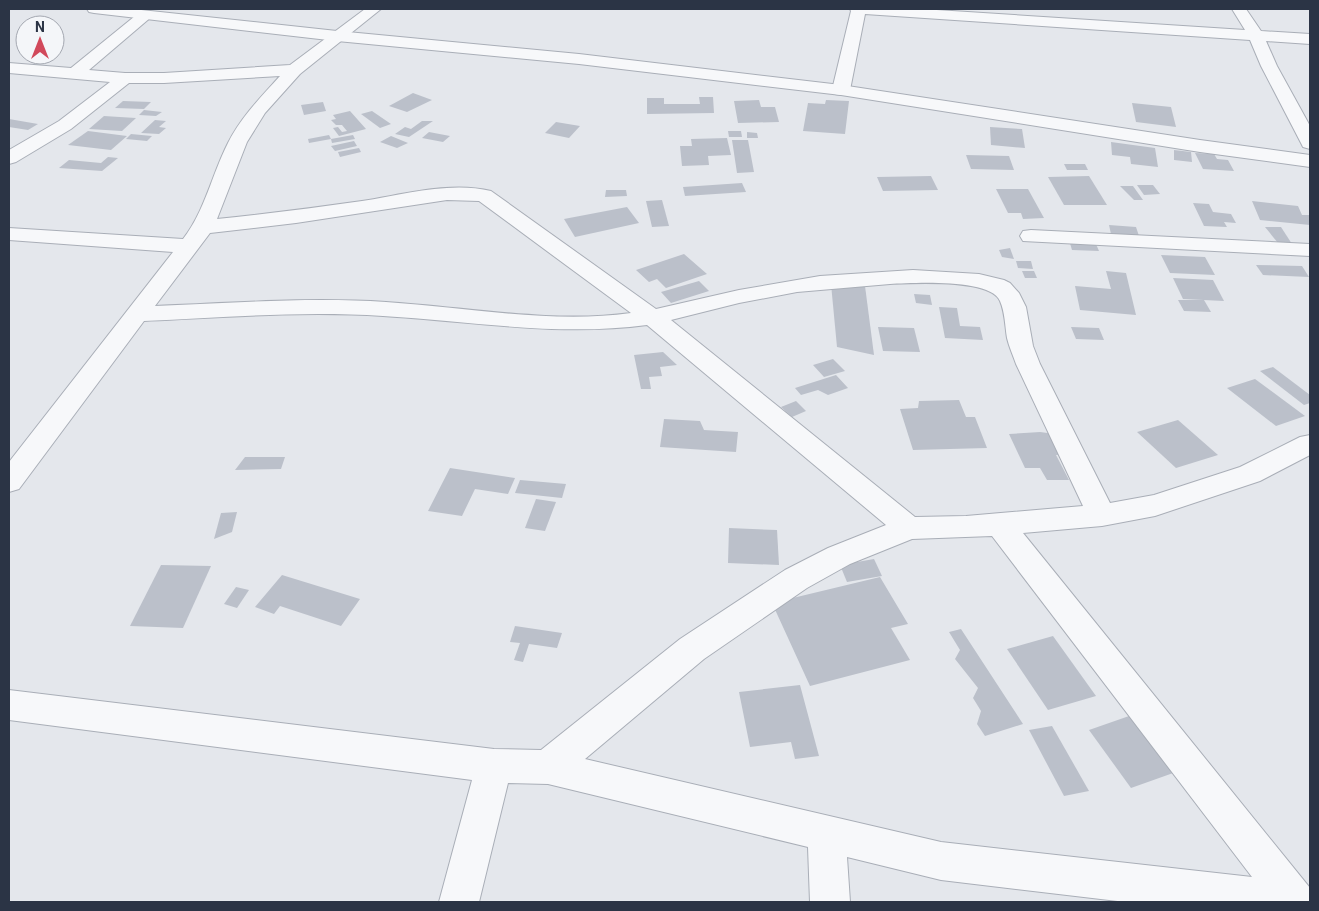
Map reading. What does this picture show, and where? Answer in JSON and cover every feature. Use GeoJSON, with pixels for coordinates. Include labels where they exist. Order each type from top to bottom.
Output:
{"type":"FeatureCollection","features":[{"type":"Feature","properties":{"kind":"street"},"geometry":{"type":"LineString","coordinates":[[94,9],[124,10],[145,15],[337,36],[579,59],[841,90],[1200,146],[1310,161]]}},
{"type":"Feature","properties":{"kind":"street"},"geometry":{"type":"LineString","coordinates":[[9,482],[138,314],[186,246],[203,227],[238,142],[258,110],[294,70],[374,9]]}},
{"type":"Feature","properties":{"kind":"street"},"geometry":{"type":"LineString","coordinates":[[841,90],[858,9],[1310,39]]}},
{"type":"Feature","properties":{"kind":"street"},"geometry":{"type":"LineString","coordinates":[[1239,9],[1256,36],[1269,66],[1310,143]]}},
{"type":"Feature","properties":{"kind":"street"},"geometry":{"type":"LineString","coordinates":[[73,75],[145,15]]}},
{"type":"Feature","properties":{"kind":"street"},"geometry":{"type":"LineString","coordinates":[[9,68],[125,78],[183,77],[294,70]]}},
{"type":"Feature","properties":{"kind":"street"},"geometry":{"type":"LineString","coordinates":[[9,158],[65,125],[125,78]]}},
{"type":"Feature","properties":{"kind":"street"},"geometry":{"type":"LineString","coordinates":[[203,227],[296,217],[447,194],[484,195],[652,317],[908,528]]}},
{"type":"Feature","properties":{"kind":"street"},"geometry":{"type":"LineString","coordinates":[[9,234],[186,246]]}},
{"type":"Feature","properties":{"kind":"street"},"geometry":{"type":"LineString","coordinates":[[1031,236],[1310,250]]}},
{"type":"Feature","properties":{"kind":"street"},"geometry":{"type":"LineString","coordinates":[[138,314],[314,307],[385,308],[543,323],[597,322],[652,317],[751,294],[838,280],[904,276],[980,281],[1002,288],[1013,303],[1021,345],[1028,364],[1102,516]]}},
{"type":"Feature","properties":{"kind":"street"},"geometry":{"type":"LineString","coordinates":[[548,766],[692,650],[796,579],[840,556],[908,528],[999,524],[1102,516],[1155,505],[1250,474],[1310,444]]}},
{"type":"Feature","properties":{"kind":"street"},"geometry":{"type":"LineString","coordinates":[[999,524],[1295,902]]}},
{"type":"Feature","properties":{"kind":"street"},"geometry":{"type":"LineString","coordinates":[[9,705],[494,766],[548,766],[941,861],[1295,902]]}},
{"type":"Feature","properties":{"kind":"street"},"geometry":{"type":"LineString","coordinates":[[459,902],[494,766]]}},
{"type":"Feature","properties":{"kind":"street"},"geometry":{"type":"LineString","coordinates":[[826,833],[830,902]]}},
{"type":"Feature","properties":{"kind":"street"},"geometry":{"type":"LineString","coordinates":[[1301,902],[1310,901]]}},
{"type":"Feature","properties":{"kind":"building"},"geometry":{"type":"Polygon","coordinates":[[[413,93],[432,100],[407,112],[389,106],[413,93]]]}},
{"type":"Feature","properties":{"kind":"building"},"geometry":{"type":"Polygon","coordinates":[[[699,97],[713,97],[714,113],[647,114],[647,98],[664,98],[664,104],[700,104],[699,97]]]}},
{"type":"Feature","properties":{"kind":"building"},"geometry":{"type":"Polygon","coordinates":[[[759,100],[761,107],[775,107],[779,122],[738,123],[734,101],[759,100]]]}},
{"type":"Feature","properties":{"kind":"building"},"geometry":{"type":"Polygon","coordinates":[[[826,100],[849,101],[845,134],[803,131],[808,103],[825,104],[826,100]]]}},
{"type":"Feature","properties":{"kind":"building"},"geometry":{"type":"Polygon","coordinates":[[[123,101],[151,102],[144,109],[115,108],[123,101]]]}},
{"type":"Feature","properties":{"kind":"building"},"geometry":{"type":"Polygon","coordinates":[[[323,102],[326,111],[304,115],[301,105],[323,102]]]}},
{"type":"Feature","properties":{"kind":"building"},"geometry":{"type":"Polygon","coordinates":[[[1132,103],[1171,107],[1176,127],[1136,122],[1132,103]]]}},
{"type":"Feature","properties":{"kind":"building"},"geometry":{"type":"Polygon","coordinates":[[[144,110],[162,112],[156,116],[139,115],[144,110]]]}},
{"type":"Feature","properties":{"kind":"building"},"geometry":{"type":"Polygon","coordinates":[[[350,111],[366,129],[339,136],[333,128],[338,127],[342,132],[347,131],[342,125],[336,125],[331,120],[336,119],[333,115],[350,111]]]}},
{"type":"Feature","properties":{"kind":"building"},"geometry":{"type":"Polygon","coordinates":[[[372,111],[391,124],[380,128],[361,114],[372,111]]]}},
{"type":"Feature","properties":{"kind":"building"},"geometry":{"type":"Polygon","coordinates":[[[104,116],[136,118],[122,131],[89,129],[104,116]]]}},
{"type":"Feature","properties":{"kind":"building"},"geometry":{"type":"Polygon","coordinates":[[[9,119],[38,124],[28,130],[9,127],[9,119]]]}},
{"type":"Feature","properties":{"kind":"building"},"geometry":{"type":"Polygon","coordinates":[[[155,120],[166,121],[159,127],[166,128],[159,134],[141,133],[155,120]]]}},
{"type":"Feature","properties":{"kind":"building"},"geometry":{"type":"Polygon","coordinates":[[[422,121],[433,121],[409,137],[395,134],[405,127],[411,129],[422,121]]]}},
{"type":"Feature","properties":{"kind":"building"},"geometry":{"type":"Polygon","coordinates":[[[556,122],[580,126],[569,138],[545,133],[556,122]]]}},
{"type":"Feature","properties":{"kind":"building"},"geometry":{"type":"Polygon","coordinates":[[[990,127],[1022,129],[1025,148],[991,145],[990,127]]]}},
{"type":"Feature","properties":{"kind":"building"},"geometry":{"type":"Polygon","coordinates":[[[88,131],[127,136],[111,150],[68,145],[88,131]]]}},
{"type":"Feature","properties":{"kind":"building"},"geometry":{"type":"Polygon","coordinates":[[[728,131],[741,131],[742,137],[729,137],[728,131]]]}},
{"type":"Feature","properties":{"kind":"building"},"geometry":{"type":"Polygon","coordinates":[[[429,132],[450,136],[443,142],[422,138],[429,132]]]}},
{"type":"Feature","properties":{"kind":"building"},"geometry":{"type":"Polygon","coordinates":[[[747,132],[757,133],[758,138],[747,138],[747,132]]]}},
{"type":"Feature","properties":{"kind":"building"},"geometry":{"type":"Polygon","coordinates":[[[131,134],[152,136],[147,141],[126,139],[131,134]]]}},
{"type":"Feature","properties":{"kind":"building"},"geometry":{"type":"Polygon","coordinates":[[[329,135],[331,139],[309,143],[308,139],[329,135]]]}},
{"type":"Feature","properties":{"kind":"building"},"geometry":{"type":"Polygon","coordinates":[[[353,135],[355,139],[332,143],[331,139],[353,135]]]}},
{"type":"Feature","properties":{"kind":"building"},"geometry":{"type":"Polygon","coordinates":[[[391,136],[408,143],[397,148],[380,142],[391,136]]]}},
{"type":"Feature","properties":{"kind":"building"},"geometry":{"type":"Polygon","coordinates":[[[727,138],[731,155],[708,156],[709,165],[682,166],[680,146],[692,146],[691,139],[727,138]]]}},
{"type":"Feature","properties":{"kind":"building"},"geometry":{"type":"Polygon","coordinates":[[[732,140],[748,140],[754,172],[737,173],[732,140]]]}},
{"type":"Feature","properties":{"kind":"building"},"geometry":{"type":"Polygon","coordinates":[[[354,141],[357,146],[335,151],[331,146],[354,141]]]}},
{"type":"Feature","properties":{"kind":"building"},"geometry":{"type":"Polygon","coordinates":[[[1111,142],[1155,148],[1158,167],[1131,164],[1130,157],[1112,155],[1111,142]]]}},
{"type":"Feature","properties":{"kind":"building"},"geometry":{"type":"Polygon","coordinates":[[[359,148],[361,152],[340,157],[338,152],[359,148]]]}},
{"type":"Feature","properties":{"kind":"building"},"geometry":{"type":"Polygon","coordinates":[[[1174,150],[1191,152],[1192,162],[1174,160],[1174,150]]]}},
{"type":"Feature","properties":{"kind":"building"},"geometry":{"type":"Polygon","coordinates":[[[1195,153],[1214,154],[1217,159],[1228,160],[1234,171],[1203,169],[1195,153]]]}},
{"type":"Feature","properties":{"kind":"building"},"geometry":{"type":"Polygon","coordinates":[[[966,155],[1009,156],[1014,170],[971,169],[966,155]]]}},
{"type":"Feature","properties":{"kind":"building"},"geometry":{"type":"Polygon","coordinates":[[[108,157],[118,158],[102,171],[59,168],[69,160],[101,163],[108,157]]]}},
{"type":"Feature","properties":{"kind":"building"},"geometry":{"type":"Polygon","coordinates":[[[1064,164],[1085,164],[1088,170],[1067,170],[1064,164]]]}},
{"type":"Feature","properties":{"kind":"building"},"geometry":{"type":"Polygon","coordinates":[[[931,176],[938,190],[883,191],[877,177],[931,176]]]}},
{"type":"Feature","properties":{"kind":"building"},"geometry":{"type":"Polygon","coordinates":[[[1089,176],[1107,205],[1064,205],[1048,177],[1089,176]]]}},
{"type":"Feature","properties":{"kind":"building"},"geometry":{"type":"Polygon","coordinates":[[[742,183],[746,192],[685,196],[683,187],[742,183]]]}},
{"type":"Feature","properties":{"kind":"building"},"geometry":{"type":"Polygon","coordinates":[[[1137,185],[1153,185],[1160,194],[1144,195],[1137,185]]]}},
{"type":"Feature","properties":{"kind":"building"},"geometry":{"type":"Polygon","coordinates":[[[1120,186],[1133,186],[1143,200],[1134,200],[1120,186]]]}},
{"type":"Feature","properties":{"kind":"building"},"geometry":{"type":"Polygon","coordinates":[[[996,189],[1028,189],[1044,218],[1023,219],[1021,213],[1008,213],[996,189]]]}},
{"type":"Feature","properties":{"kind":"building"},"geometry":{"type":"Polygon","coordinates":[[[606,190],[626,190],[627,196],[605,197],[606,190]]]}},
{"type":"Feature","properties":{"kind":"building"},"geometry":{"type":"Polygon","coordinates":[[[662,200],[669,226],[652,227],[646,201],[662,200]]]}},
{"type":"Feature","properties":{"kind":"building"},"geometry":{"type":"Polygon","coordinates":[[[1252,201],[1298,206],[1302,215],[1309,215],[1310,225],[1260,220],[1252,201]]]}},
{"type":"Feature","properties":{"kind":"building"},"geometry":{"type":"Polygon","coordinates":[[[1193,203],[1209,204],[1213,212],[1231,214],[1236,223],[1224,222],[1227,227],[1204,226],[1193,203]]]}},
{"type":"Feature","properties":{"kind":"building"},"geometry":{"type":"Polygon","coordinates":[[[627,207],[639,223],[575,237],[564,219],[627,207]]]}},
{"type":"Feature","properties":{"kind":"building"},"geometry":{"type":"Polygon","coordinates":[[[1109,225],[1136,227],[1139,236],[1111,234],[1109,225]]]}},
{"type":"Feature","properties":{"kind":"building"},"geometry":{"type":"Polygon","coordinates":[[[1265,227],[1281,227],[1292,244],[1278,243],[1265,227]]]}},
{"type":"Feature","properties":{"kind":"building"},"geometry":{"type":"Polygon","coordinates":[[[1069,240],[1095,242],[1099,251],[1072,250],[1069,240]]]}},
{"type":"Feature","properties":{"kind":"building"},"geometry":{"type":"Polygon","coordinates":[[[1010,248],[1014,259],[1002,257],[999,250],[1010,248]]]}},
{"type":"Feature","properties":{"kind":"building"},"geometry":{"type":"Polygon","coordinates":[[[684,254],[707,274],[666,288],[657,279],[649,282],[636,270],[684,254]]]}},
{"type":"Feature","properties":{"kind":"building"},"geometry":{"type":"Polygon","coordinates":[[[1161,255],[1205,257],[1215,275],[1170,273],[1161,255]]]}},
{"type":"Feature","properties":{"kind":"building"},"geometry":{"type":"Polygon","coordinates":[[[1016,261],[1031,261],[1033,269],[1018,268],[1016,261]]]}},
{"type":"Feature","properties":{"kind":"building"},"geometry":{"type":"Polygon","coordinates":[[[1256,265],[1302,266],[1309,277],[1263,275],[1256,265]]]}},
{"type":"Feature","properties":{"kind":"building"},"geometry":{"type":"Polygon","coordinates":[[[1022,271],[1034,271],[1037,278],[1025,278],[1022,271]]]}},
{"type":"Feature","properties":{"kind":"building"},"geometry":{"type":"Polygon","coordinates":[[[1106,271],[1126,273],[1136,315],[1080,310],[1075,286],[1111,289],[1106,271]]]}},
{"type":"Feature","properties":{"kind":"building"},"geometry":{"type":"Polygon","coordinates":[[[1173,278],[1213,280],[1224,301],[1183,299],[1173,278]]]}},
{"type":"Feature","properties":{"kind":"building"},"geometry":{"type":"Polygon","coordinates":[[[699,281],[709,291],[671,303],[661,292],[699,281]]]}},
{"type":"Feature","properties":{"kind":"building"},"geometry":{"type":"Polygon","coordinates":[[[831,284],[865,286],[874,355],[837,347],[831,284]]]}},
{"type":"Feature","properties":{"kind":"building"},"geometry":{"type":"Polygon","coordinates":[[[914,294],[930,295],[932,305],[916,303],[914,294]]]}},
{"type":"Feature","properties":{"kind":"building"},"geometry":{"type":"Polygon","coordinates":[[[1178,300],[1204,300],[1211,312],[1184,311],[1178,300]]]}},
{"type":"Feature","properties":{"kind":"building"},"geometry":{"type":"Polygon","coordinates":[[[939,307],[957,308],[960,326],[980,327],[983,340],[945,338],[939,307]]]}},
{"type":"Feature","properties":{"kind":"building"},"geometry":{"type":"Polygon","coordinates":[[[878,327],[914,328],[920,352],[883,351],[878,327]]]}},
{"type":"Feature","properties":{"kind":"building"},"geometry":{"type":"Polygon","coordinates":[[[1071,327],[1099,328],[1104,340],[1076,339],[1071,327]]]}},
{"type":"Feature","properties":{"kind":"building"},"geometry":{"type":"Polygon","coordinates":[[[663,352],[677,365],[660,367],[662,376],[649,377],[651,389],[641,389],[634,355],[663,352]]]}},
{"type":"Feature","properties":{"kind":"building"},"geometry":{"type":"Polygon","coordinates":[[[833,359],[845,371],[824,377],[813,365],[833,359]]]}},
{"type":"Feature","properties":{"kind":"building"},"geometry":{"type":"Polygon","coordinates":[[[1273,367],[1310,395],[1310,403],[1304,405],[1260,371],[1273,367]]]}},
{"type":"Feature","properties":{"kind":"building"},"geometry":{"type":"Polygon","coordinates":[[[836,375],[848,388],[828,395],[818,390],[801,395],[795,388],[836,375]]]}},
{"type":"Feature","properties":{"kind":"building"},"geometry":{"type":"Polygon","coordinates":[[[1255,379],[1305,416],[1276,426],[1227,388],[1255,379]]]}},
{"type":"Feature","properties":{"kind":"building"},"geometry":{"type":"Polygon","coordinates":[[[959,400],[966,417],[975,417],[987,448],[913,450],[900,409],[918,408],[919,401],[959,400]]]}},
{"type":"Feature","properties":{"kind":"building"},"geometry":{"type":"Polygon","coordinates":[[[796,401],[806,411],[792,417],[781,407],[796,401]]]}},
{"type":"Feature","properties":{"kind":"building"},"geometry":{"type":"Polygon","coordinates":[[[664,419],[700,421],[704,430],[738,432],[736,452],[660,447],[664,419]]]}},
{"type":"Feature","properties":{"kind":"building"},"geometry":{"type":"Polygon","coordinates":[[[1178,420],[1218,455],[1176,468],[1137,432],[1178,420]]]}},
{"type":"Feature","properties":{"kind":"building"},"geometry":{"type":"Polygon","coordinates":[[[1040,432],[1055,434],[1066,454],[1056,455],[1069,480],[1047,480],[1040,468],[1025,468],[1009,434],[1040,432]]]}},
{"type":"Feature","properties":{"kind":"building"},"geometry":{"type":"Polygon","coordinates":[[[245,457],[285,457],[281,469],[235,470],[245,457]]]}},
{"type":"Feature","properties":{"kind":"building"},"geometry":{"type":"Polygon","coordinates":[[[450,468],[515,478],[508,494],[475,489],[462,516],[428,511],[450,468]]]}},
{"type":"Feature","properties":{"kind":"building"},"geometry":{"type":"Polygon","coordinates":[[[520,480],[566,484],[562,498],[515,493],[520,480]]]}},
{"type":"Feature","properties":{"kind":"building"},"geometry":{"type":"Polygon","coordinates":[[[536,499],[556,502],[545,531],[525,528],[536,499]]]}},
{"type":"Feature","properties":{"kind":"building"},"geometry":{"type":"Polygon","coordinates":[[[237,512],[232,532],[214,539],[221,513],[237,512]]]}},
{"type":"Feature","properties":{"kind":"building"},"geometry":{"type":"Polygon","coordinates":[[[729,528],[777,530],[779,565],[728,563],[729,528]]]}},
{"type":"Feature","properties":{"kind":"building"},"geometry":{"type":"Polygon","coordinates":[[[874,559],[882,576],[847,582],[840,565],[874,559]]]}},
{"type":"Feature","properties":{"kind":"building"},"geometry":{"type":"Polygon","coordinates":[[[161,565],[211,566],[183,628],[130,626],[161,565]]]}},
{"type":"Feature","properties":{"kind":"building"},"geometry":{"type":"Polygon","coordinates":[[[282,575],[360,599],[341,626],[280,606],[274,614],[255,607],[282,575]]]}},
{"type":"Feature","properties":{"kind":"building"},"geometry":{"type":"Polygon","coordinates":[[[880,577],[908,624],[891,628],[910,660],[810,686],[772,603],[880,577]]]}},
{"type":"Feature","properties":{"kind":"building"},"geometry":{"type":"Polygon","coordinates":[[[236,587],[249,590],[237,608],[224,604],[236,587]]]}},
{"type":"Feature","properties":{"kind":"building"},"geometry":{"type":"Polygon","coordinates":[[[515,626],[562,633],[557,648],[529,644],[523,662],[514,660],[520,643],[510,642],[515,626]]]}},
{"type":"Feature","properties":{"kind":"building"},"geometry":{"type":"Polygon","coordinates":[[[961,629],[1023,724],[985,736],[977,724],[981,711],[973,698],[978,688],[955,659],[960,650],[949,632],[961,629]]]}},
{"type":"Feature","properties":{"kind":"building"},"geometry":{"type":"Polygon","coordinates":[[[1053,636],[1096,696],[1048,710],[1007,649],[1053,636]]]}},
{"type":"Feature","properties":{"kind":"building"},"geometry":{"type":"Polygon","coordinates":[[[800,685],[819,756],[795,759],[791,742],[750,747],[739,692],[800,685]]]}},
{"type":"Feature","properties":{"kind":"building"},"geometry":{"type":"Polygon","coordinates":[[[1132,715],[1176,772],[1131,788],[1089,730],[1132,715]]]}},
{"type":"Feature","properties":{"kind":"building"},"geometry":{"type":"Polygon","coordinates":[[[1052,726],[1089,791],[1064,796],[1029,730],[1052,726]]]}}]}
